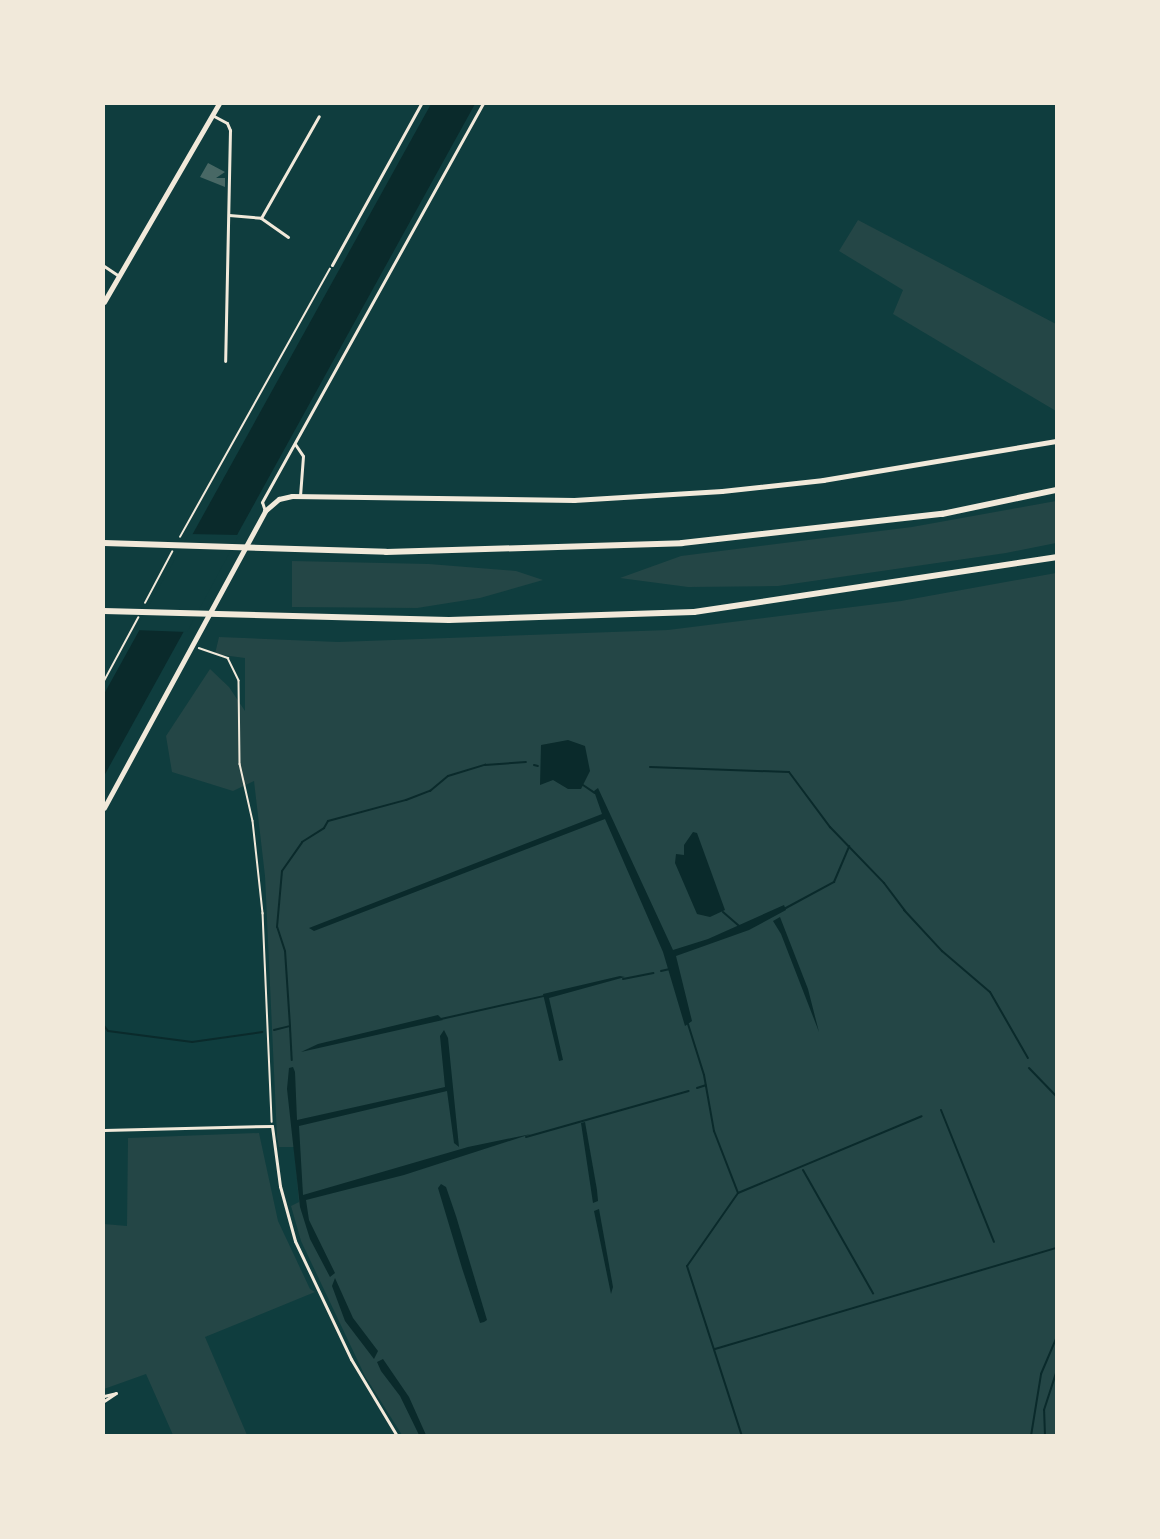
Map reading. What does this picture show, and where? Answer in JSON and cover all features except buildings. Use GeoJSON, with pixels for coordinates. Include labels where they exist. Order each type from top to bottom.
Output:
{"type":"FeatureCollection","features":[{"type":"Feature","properties":{"kind":"highway"},"geometry":{"type":"LineString","coordinates":[[104,543],[268,549],[471,551],[682,543],[942,513],[1056,490]]}},
{"type":"Feature","properties":{"kind":"highway"},"geometry":{"type":"LineString","coordinates":[[104,611],[449,620],[694,612],[1056,557]]}},
{"type":"Feature","properties":{"kind":"main road"},"geometry":{"type":"LineString","coordinates":[[104,302],[219,104]]}},
{"type":"Feature","properties":{"kind":"main road"},"geometry":{"type":"LineString","coordinates":[[104,808],[265,511],[279,499],[300,496],[465,501],[722,491],[823,480],[1056,441]]}},
{"type":"Feature","properties":{"kind":"street"},"geometry":{"type":"LineString","coordinates":[[333,265],[422,104]]}},
{"type":"Feature","properties":{"kind":"street"},"geometry":{"type":"LineString","coordinates":[[265,511],[262,502],[483,104]]}},
{"type":"Feature","properties":{"kind":"street"},"geometry":{"type":"LineString","coordinates":[[212,115],[227,123],[230,130],[225,361]]}},
{"type":"Feature","properties":{"kind":"street"},"geometry":{"type":"LineString","coordinates":[[261,218],[319,116]]}},
{"type":"Feature","properties":{"kind":"street"},"geometry":{"type":"LineString","coordinates":[[229,215],[261,218],[288,237]]}},
{"type":"Feature","properties":{"kind":"street"},"geometry":{"type":"LineString","coordinates":[[104,266],[119,276]]}},
{"type":"Feature","properties":{"kind":"street"},"geometry":{"type":"LineString","coordinates":[[296,444],[303,456],[300,496]]}},
{"type":"Feature","properties":{"kind":"street"},"geometry":{"type":"LineString","coordinates":[[104,1130],[272,1126],[280,1186],[295,1241],[351,1359],[397,1436]]}},
{"type":"Feature","properties":{"kind":"street"},"geometry":{"type":"LineString","coordinates":[[104,1396],[116,1393],[104,1401]]}},
{"type":"Feature","properties":{"kind":"path"},"geometry":{"type":"LineString","coordinates":[[180,538],[333,265]]}},
{"type":"Feature","properties":{"kind":"path"},"geometry":{"type":"LineString","coordinates":[[144,607],[174,548]]}},
{"type":"Feature","properties":{"kind":"path"},"geometry":{"type":"LineString","coordinates":[[104,681],[138,617]]}},
{"type":"Feature","properties":{"kind":"path"},"geometry":{"type":"LineString","coordinates":[[193,646],[228,658],[239,681],[240,764],[254,821],[263,914],[272,1126]]}},
{"type":"Feature","properties":{"kind":"shaded area"},"geometry":{"type":"Polygon","coordinates":[[[431,104],[475,104],[104,776],[104,694],[431,104]]]}},
{"type":"Feature","properties":{"kind":"shaded area"},"geometry":{"type":"Polygon","coordinates":[[[858,220],[1056,324],[1056,411],[893,314],[903,290],[839,251],[858,220]]]}},
{"type":"Feature","properties":{"kind":"shaded area"},"geometry":{"type":"Polygon","coordinates":[[[1056,501],[1056,543],[1006,553],[778,586],[688,587],[620,578],[681,556],[912,527],[1056,501]]]}},
{"type":"Feature","properties":{"kind":"shaded area"},"geometry":{"type":"Polygon","coordinates":[[[292,561],[429,564],[516,571],[543,580],[480,598],[417,608],[292,607],[292,561]]]}},
{"type":"Feature","properties":{"kind":"shaded area"},"geometry":{"type":"Polygon","coordinates":[[[1056,573],[1056,1435],[402,1435],[365,1376],[301,1241],[291,1206],[299,1202],[294,1147],[279,1147],[277,1137],[265,876],[254,781],[233,791],[172,772],[166,736],[210,669],[229,687],[245,711],[245,658],[215,654],[219,637],[338,642],[668,630],[901,601],[1056,573]]]}},
{"type":"Feature","properties":{"kind":"shaded area"},"geometry":{"type":"Polygon","coordinates":[[[568,740],[585,746],[590,771],[581,789],[568,789],[553,780],[540,785],[541,745],[568,740]]]}},
{"type":"Feature","properties":{"kind":"shaded area"},"geometry":{"type":"Polygon","coordinates":[[[598,788],[673,950],[708,939],[784,905],[786,910],[749,930],[676,956],[692,1021],[685,1026],[663,952],[605,819],[314,931],[309,928],[602,814],[594,791],[598,788]]]}},
{"type":"Feature","properties":{"kind":"shaded area"},"geometry":{"type":"Polygon","coordinates":[[[693,832],[697,833],[725,910],[710,917],[697,914],[675,863],[676,854],[684,855],[684,845],[693,832]]]}},
{"type":"Feature","properties":{"kind":"shaded area"},"geometry":{"type":"Polygon","coordinates":[[[780,917],[808,989],[819,1032],[781,934],[773,921],[780,917]]]}},
{"type":"Feature","properties":{"kind":"shaded area"},"geometry":{"type":"Polygon","coordinates":[[[620,976],[625,977],[549,998],[563,1060],[559,1061],[543,994],[620,976]]]}},
{"type":"Feature","properties":{"kind":"shaded area"},"geometry":{"type":"Polygon","coordinates":[[[438,1015],[443,1020],[301,1052],[318,1044],[438,1015]]]}},
{"type":"Feature","properties":{"kind":"shaded area"},"geometry":{"type":"Polygon","coordinates":[[[444,1030],[448,1038],[459,1147],[454,1143],[447,1091],[299,1126],[303,1195],[468,1147],[531,1134],[404,1175],[306,1200],[309,1220],[335,1273],[330,1277],[310,1239],[300,1207],[287,1089],[289,1068],[293,1067],[295,1072],[297,1120],[445,1087],[440,1036],[444,1030]]]}},
{"type":"Feature","properties":{"kind":"shaded area"},"geometry":{"type":"Polygon","coordinates":[[[585,1122],[597,1190],[598,1201],[593,1203],[581,1123],[585,1122]]]}},
{"type":"Feature","properties":{"kind":"shaded area"},"geometry":{"type":"Polygon","coordinates":[[[259,1133],[278,1221],[310,1289],[315,1292],[205,1337],[247,1435],[173,1435],[146,1374],[104,1389],[104,1224],[127,1226],[128,1138],[259,1133]]]}},
{"type":"Feature","properties":{"kind":"shaded area"},"geometry":{"type":"Polygon","coordinates":[[[441,1184],[446,1187],[456,1216],[487,1320],[484,1322],[480,1323],[462,1268],[438,1188],[441,1184]]]}},
{"type":"Feature","properties":{"kind":"shaded area"},"geometry":{"type":"Polygon","coordinates":[[[599,1209],[613,1287],[611,1294],[594,1211],[599,1209]]]}},
{"type":"Feature","properties":{"kind":"shaded area"},"geometry":{"type":"Polygon","coordinates":[[[335,1278],[353,1318],[378,1351],[374,1359],[345,1321],[332,1286],[335,1278]]]}},
{"type":"Feature","properties":{"kind":"shaded area"},"geometry":{"type":"Polygon","coordinates":[[[383,1359],[409,1397],[426,1435],[419,1435],[400,1396],[381,1371],[377,1362],[383,1359]]]}},
{"type":"Feature","properties":{"kind":"pier"},"geometry":{"type":"Polygon","coordinates":[[[189,534],[239,535],[187,632],[135,630],[189,534]]]}},
{"type":"Feature","properties":{"kind":"waterway"},"geometry":{"type":"LineString","coordinates":[[274,1030],[290,1026],[285,951],[277,927],[282,871],[302,842],[324,828],[328,821],[406,800],[430,791],[448,776],[485,765],[526,762]]}},
{"type":"Feature","properties":{"kind":"waterway"},"geometry":{"type":"LineString","coordinates":[[534,765],[538,766]]}},
{"type":"Feature","properties":{"kind":"waterway"},"geometry":{"type":"LineString","coordinates":[[650,767],[789,772],[830,827],[884,883],[904,910],[942,951],[990,992],[1028,1058]]}},
{"type":"Feature","properties":{"kind":"waterway"},"geometry":{"type":"LineString","coordinates":[[583,785],[595,793]]}},
{"type":"Feature","properties":{"kind":"waterway"},"geometry":{"type":"LineString","coordinates":[[784,909],[834,882],[849,846]]}},
{"type":"Feature","properties":{"kind":"waterway"},"geometry":{"type":"LineString","coordinates":[[723,912],[739,926]]}},
{"type":"Feature","properties":{"kind":"waterway"},"geometry":{"type":"LineString","coordinates":[[661,971],[670,969]]}},
{"type":"Feature","properties":{"kind":"waterway"},"geometry":{"type":"LineString","coordinates":[[623,979],[653,973]]}},
{"type":"Feature","properties":{"kind":"waterway"},"geometry":{"type":"LineString","coordinates":[[441,1019],[544,996]]}},
{"type":"Feature","properties":{"kind":"waterway"},"geometry":{"type":"LineString","coordinates":[[688,1024],[704,1075],[714,1131],[738,1193],[687,1266],[742,1436]]}},
{"type":"Feature","properties":{"kind":"waterway"},"geometry":{"type":"LineString","coordinates":[[104,1026],[108,1031],[192,1042],[262,1032]]}},
{"type":"Feature","properties":{"kind":"waterway"},"geometry":{"type":"LineString","coordinates":[[290,1027],[292,1060]]}},
{"type":"Feature","properties":{"kind":"waterway"},"geometry":{"type":"LineString","coordinates":[[1029,1068],[1056,1096]]}},
{"type":"Feature","properties":{"kind":"waterway"},"geometry":{"type":"LineString","coordinates":[[697,1088],[706,1085]]}},
{"type":"Feature","properties":{"kind":"waterway"},"geometry":{"type":"LineString","coordinates":[[526,1137],[689,1091]]}},
{"type":"Feature","properties":{"kind":"waterway"},"geometry":{"type":"LineString","coordinates":[[941,1110],[994,1242]]}},
{"type":"Feature","properties":{"kind":"waterway"},"geometry":{"type":"LineString","coordinates":[[738,1193],[922,1116]]}},
{"type":"Feature","properties":{"kind":"waterway"},"geometry":{"type":"LineString","coordinates":[[803,1170],[873,1293]]}},
{"type":"Feature","properties":{"kind":"waterway"},"geometry":{"type":"LineString","coordinates":[[715,1349],[1056,1248]]}},
{"type":"Feature","properties":{"kind":"waterway"},"geometry":{"type":"LineString","coordinates":[[1031,1436],[1041,1374],[1056,1339]]}},
{"type":"Feature","properties":{"kind":"waterway"},"geometry":{"type":"LineString","coordinates":[[1045,1436],[1044,1410],[1056,1373]]}}]}
